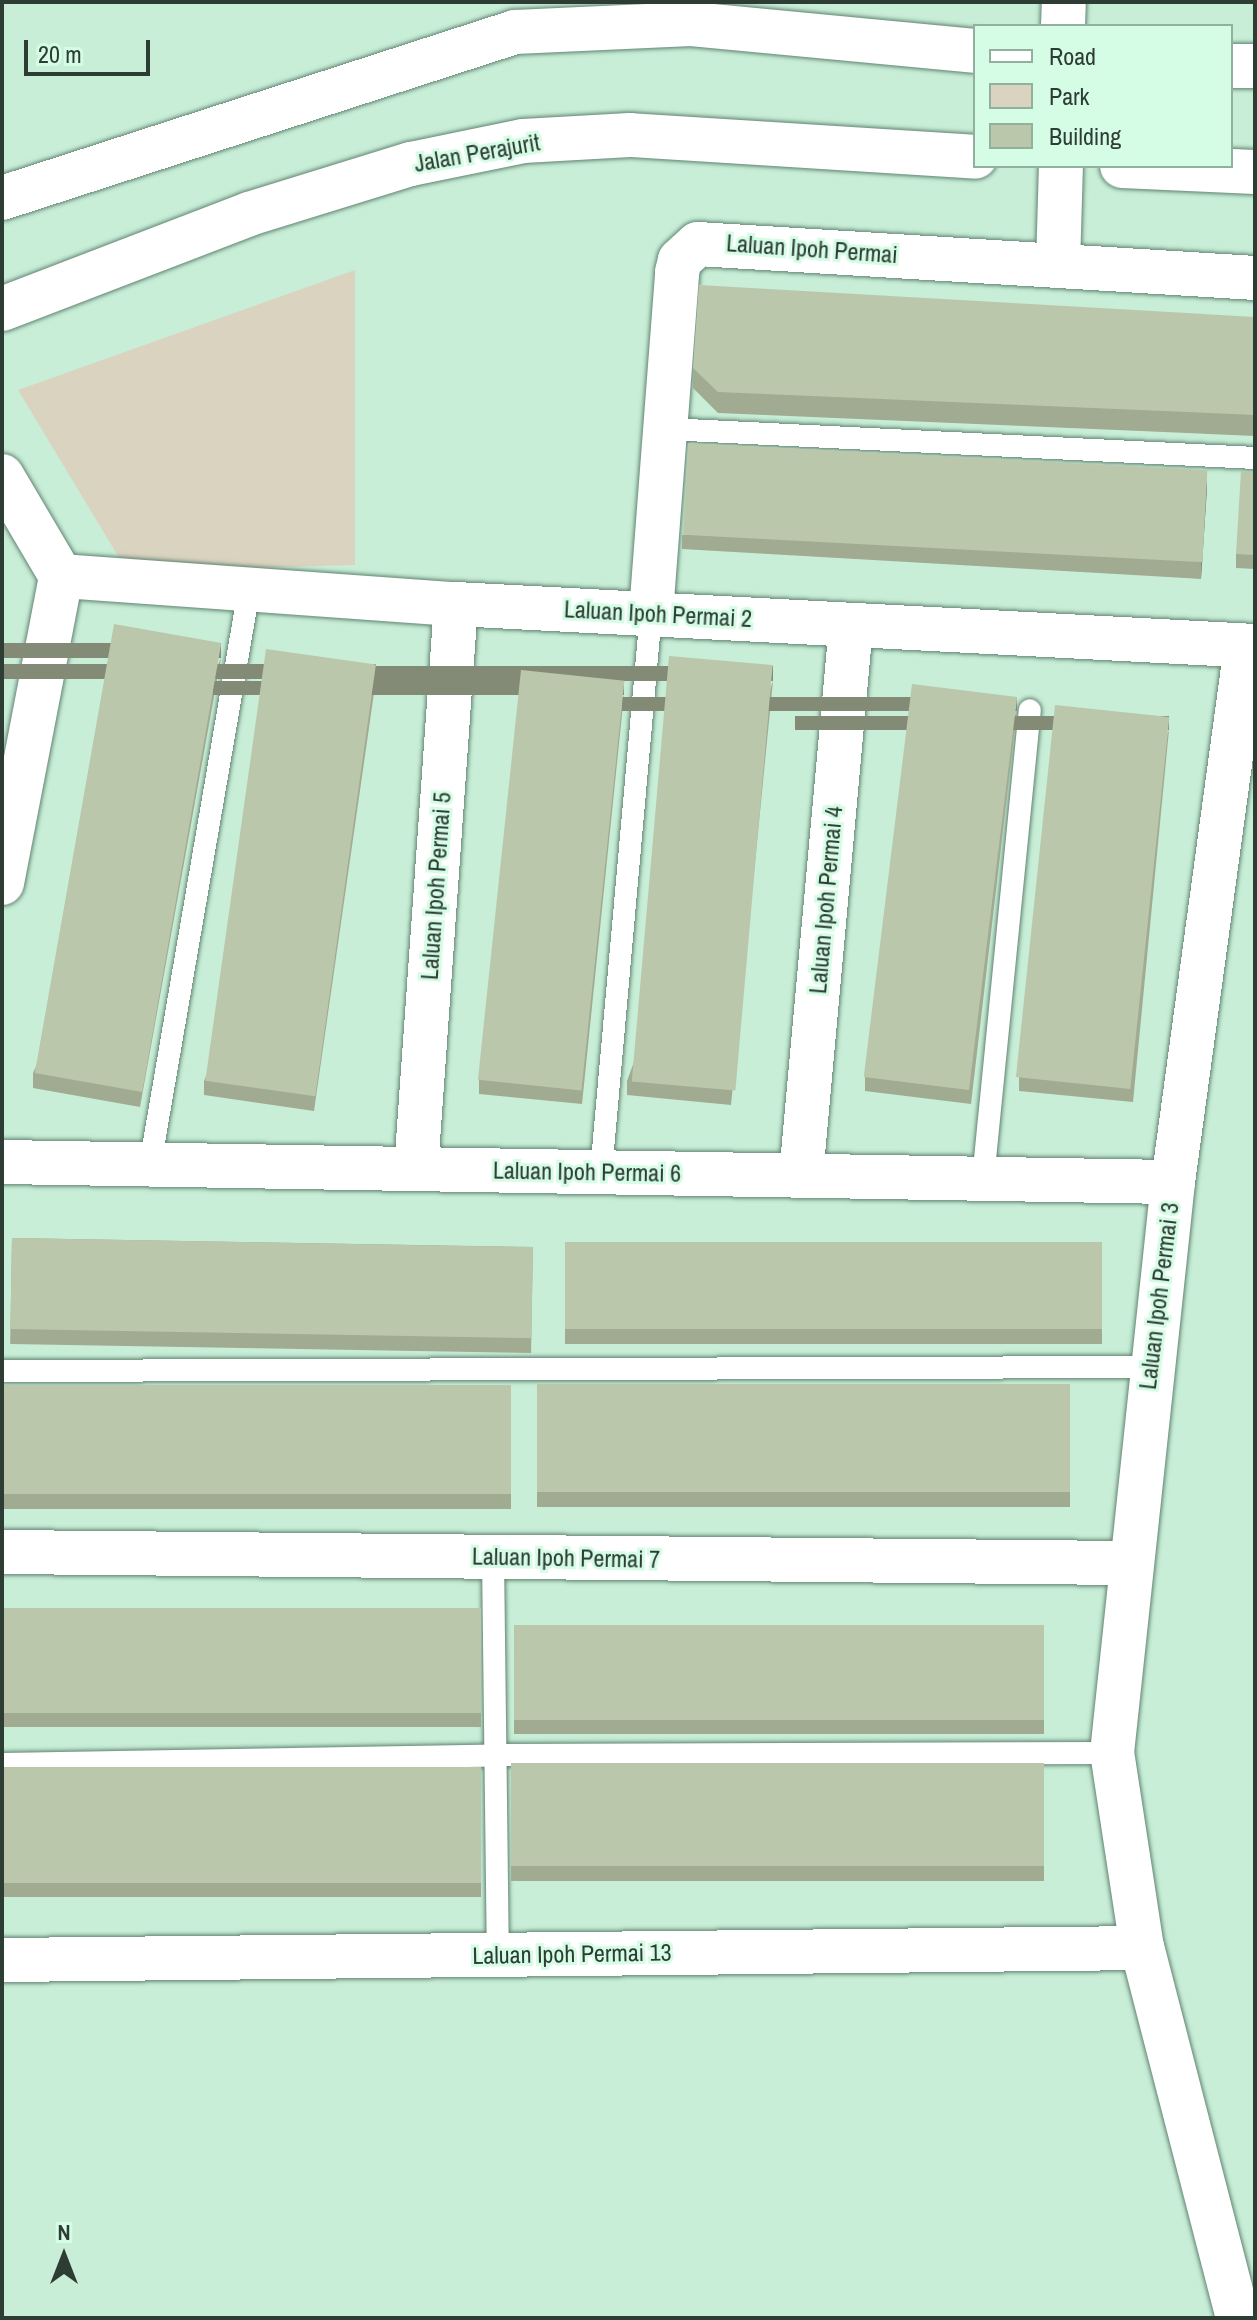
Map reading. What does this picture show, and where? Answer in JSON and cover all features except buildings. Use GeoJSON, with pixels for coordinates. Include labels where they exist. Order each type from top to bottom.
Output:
{"type":"FeatureCollection","features":[{"type":"Feature","properties":{"kind":"street"},"geometry":{"type":"LineString","coordinates":[[1063,24],[1064,2]]}},
{"type":"Feature","properties":{"kind":"street"},"geometry":{"type":"LineString","coordinates":[[2,198],[515,32],[691,13],[973,51]]}},
{"type":"Feature","properties":{"kind":"street"},"geometry":{"type":"LineString","coordinates":[[1233,66],[1255,66]]}},
{"type":"Feature","properties":{"kind":"street","name":"Jalan Perajurit"},"geometry":{"type":"LineString","coordinates":[[2,309],[249,214],[411,164],[523,141],[630,135],[973,157]]}},
{"type":"Feature","properties":{"kind":"street"},"geometry":{"type":"LineString","coordinates":[[1058,265],[1061,168]]}},
{"type":"Feature","properties":{"kind":"street"},"geometry":{"type":"LineString","coordinates":[[1166,168],[1255,172]]}},
{"type":"Feature","properties":{"kind":"street","name":"Laluan Ipoh Permai"},"geometry":{"type":"LineString","coordinates":[[651,613],[677,272],[680,260],[698,244],[1255,278]]}},
{"type":"Feature","properties":{"kind":"street"},"geometry":{"type":"LineString","coordinates":[[2,476],[61,576],[2,883]]}},
{"type":"Feature","properties":{"kind":"street","name":"Laluan Ipoh Permai 2"},"geometry":{"type":"LineString","coordinates":[[61,576],[456,604],[1251,646]]}},
{"type":"Feature","properties":{"kind":"street","name":"Laluan Ipoh Permai 5"},"geometry":{"type":"LineString","coordinates":[[416,1169],[456,604]]}},
{"type":"Feature","properties":{"kind":"street","name":"Laluan Ipoh Permai 4"},"geometry":{"type":"LineString","coordinates":[[801,1176],[851,625]]}},
{"type":"Feature","properties":{"kind":"street","name":"Laluan Ipoh Permai 3"},"geometry":{"type":"LineString","coordinates":[[1238,2318],[1142,1948],[1112,1753],[1173,1182],[1251,646]]}},
{"type":"Feature","properties":{"kind":"street","name":"Laluan Ipoh Permai 6"},"geometry":{"type":"LineString","coordinates":[[2,1162],[1173,1182]]}},
{"type":"Feature","properties":{"kind":"street","name":"Laluan Ipoh Permai 7"},"geometry":{"type":"LineString","coordinates":[[2,1552],[1130,1563]]}},
{"type":"Feature","properties":{"kind":"street","name":"Laluan Ipoh Permai 13"},"geometry":{"type":"LineString","coordinates":[[2,1960],[1142,1948]]}},
{"type":"Feature","properties":{"kind":"lane"},"geometry":{"type":"LineString","coordinates":[[667,429],[1255,458]]}},
{"type":"Feature","properties":{"kind":"lane"},"geometry":{"type":"LineString","coordinates":[[150,1165],[249,590]]}},
{"type":"Feature","properties":{"kind":"lane"},"geometry":{"type":"LineString","coordinates":[[601,1172],[651,613]]}},
{"type":"Feature","properties":{"kind":"lane"},"geometry":{"type":"LineString","coordinates":[[983,1179],[1030,710]]}},
{"type":"Feature","properties":{"kind":"lane"},"geometry":{"type":"LineString","coordinates":[[2,1371],[1151,1367]]}},
{"type":"Feature","properties":{"kind":"lane"},"geometry":{"type":"LineString","coordinates":[[493,1557],[498,1955]]}},
{"type":"Feature","properties":{"kind":"lane"},"geometry":{"type":"LineString","coordinates":[[2,1764],[496,1755],[1112,1753]]}},
{"type":"Feature","properties":{"kind":"green space"},"geometry":{"type":"Polygon","coordinates":[[[355,270],[355,565],[127,571],[18,390],[355,270]]]}}]}
